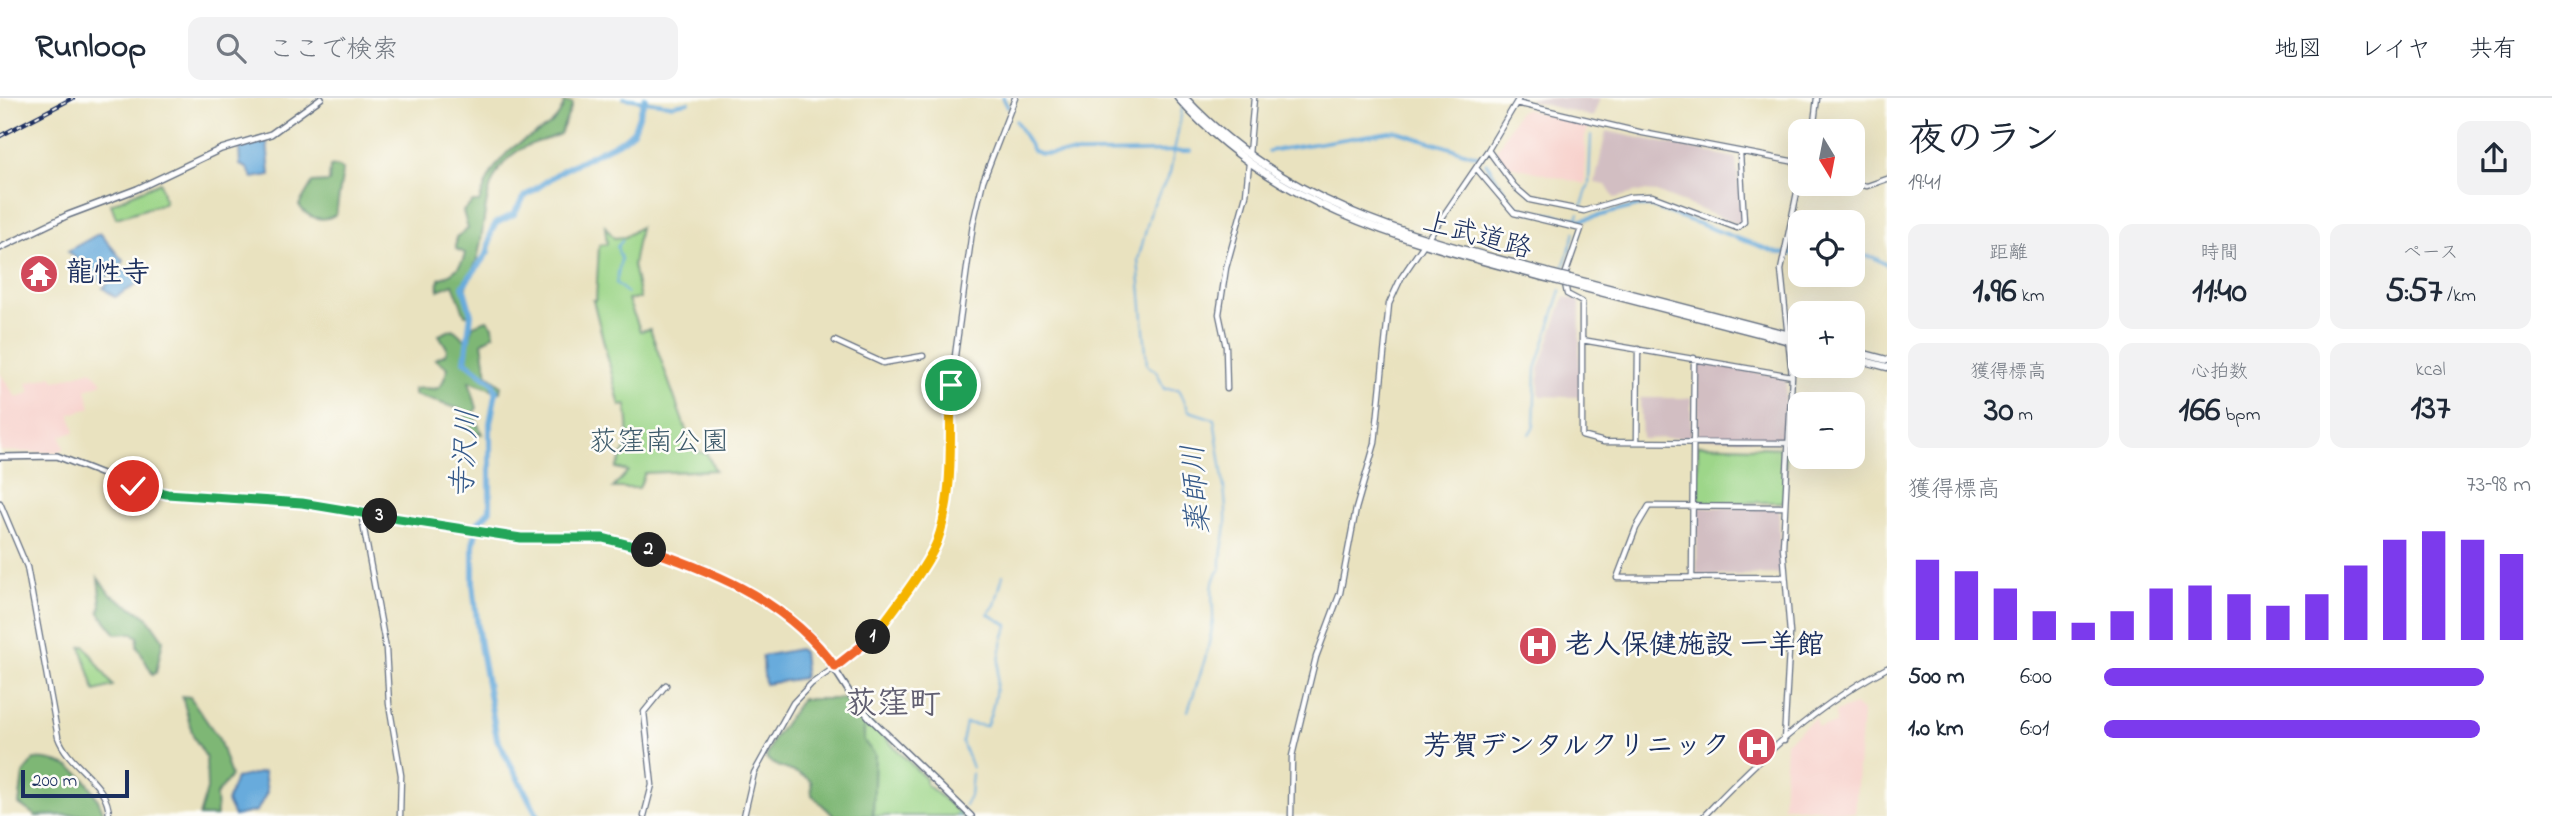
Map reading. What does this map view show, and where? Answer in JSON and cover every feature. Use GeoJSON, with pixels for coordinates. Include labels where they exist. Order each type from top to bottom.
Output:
{"type":"FeatureCollection","features":[{"type":"Feature","properties":{"kind":"highway","name":"上武道路"},"geometry":{"type":"LineString","coordinates":[[1178,98],[1186,102],[1249,159],[1321,206],[1386,234],[1788,338]]}},
{"type":"Feature","properties":{"kind":"highway"},"geometry":{"type":"LineString","coordinates":[[1865,354],[1887,360]]}},
{"type":"Feature","properties":{"kind":"highway"},"geometry":{"type":"LineString","coordinates":[[1865,361],[1887,367]]}},
{"type":"Feature","properties":{"kind":"main road"},"geometry":{"type":"LineString","coordinates":[[0,248],[221,149],[271,134],[321,98]]}},
{"type":"Feature","properties":{"kind":"main road"},"geometry":{"type":"LineString","coordinates":[[0,457],[57,456],[133,486],[167,494],[302,503],[521,538],[610,539],[710,571],[742,587],[802,628],[835,667],[853,698],[871,719],[971,816]]}},
{"type":"Feature","properties":{"kind":"street"},"geometry":{"type":"LineString","coordinates":[[744,816],[754,773],[783,718],[801,693],[874,635],[931,552],[944,521],[951,385],[973,224],[983,181],[1015,98]]}},
{"type":"Feature","properties":{"kind":"street"},"geometry":{"type":"LineString","coordinates":[[1227,389],[1226,351],[1219,314],[1226,268],[1246,195],[1254,98]]}},
{"type":"Feature","properties":{"kind":"street"},"geometry":{"type":"LineString","coordinates":[[1815,119],[1817,98]]}},
{"type":"Feature","properties":{"kind":"street"},"geometry":{"type":"LineString","coordinates":[[1291,816],[1292,756],[1318,649],[1340,593],[1356,509],[1375,443],[1385,318],[1395,289],[1488,150],[1517,100],[1740,153],[1788,161]]}},
{"type":"Feature","properties":{"kind":"street"},"geometry":{"type":"LineString","coordinates":[[1488,150],[1515,187],[1530,200],[1584,211],[1630,197],[1652,195],[1737,228],[1744,222],[1740,153]]}},
{"type":"Feature","properties":{"kind":"street"},"geometry":{"type":"LineString","coordinates":[[1476,168],[1514,213],[1581,229],[1563,284],[1567,294],[1581,300],[1581,435],[1604,442],[1788,443]]}},
{"type":"Feature","properties":{"kind":"street"},"geometry":{"type":"LineString","coordinates":[[1866,186],[1887,179]]}},
{"type":"Feature","properties":{"kind":"street"},"geometry":{"type":"LineString","coordinates":[[1788,331],[1781,283],[1796,196]]}},
{"type":"Feature","properties":{"kind":"street"},"geometry":{"type":"LineString","coordinates":[[1582,340],[1788,375]]}},
{"type":"Feature","properties":{"kind":"street"},"geometry":{"type":"LineString","coordinates":[[835,341],[883,363],[923,356]]}},
{"type":"Feature","properties":{"kind":"street"},"geometry":{"type":"LineString","coordinates":[[1637,441],[1638,349]]}},
{"type":"Feature","properties":{"kind":"street"},"geometry":{"type":"LineString","coordinates":[[1692,578],[1695,358]]}},
{"type":"Feature","properties":{"kind":"street"},"geometry":{"type":"LineString","coordinates":[[1784,741],[1790,633],[1785,577],[1788,469]]}},
{"type":"Feature","properties":{"kind":"street"},"geometry":{"type":"LineString","coordinates":[[0,503],[27,567],[58,737],[69,758],[98,785],[108,805],[109,816]]}},
{"type":"Feature","properties":{"kind":"street"},"geometry":{"type":"LineString","coordinates":[[1785,507],[1649,506],[1636,528],[1617,578],[1785,577]]}},
{"type":"Feature","properties":{"kind":"street"},"geometry":{"type":"LineString","coordinates":[[360,512],[386,649],[389,704],[401,775],[400,816]]}},
{"type":"Feature","properties":{"kind":"street"},"geometry":{"type":"LineString","coordinates":[[1704,816],[1729,789],[1843,691],[1887,667]]}},
{"type":"Feature","properties":{"kind":"street"},"geometry":{"type":"LineString","coordinates":[[644,816],[652,785],[644,712],[666,685]]}},
{"type":"Feature","properties":{"kind":"shaded area"},"geometry":{"type":"Polygon","coordinates":[[[1530,98],[1600,98],[1593,117],[1531,101],[1530,98]]]}},
{"type":"Feature","properties":{"kind":"shaded area"},"geometry":{"type":"Polygon","coordinates":[[[1525,109],[1589,127],[1585,137],[1585,184],[1503,164],[1496,151],[1517,114],[1525,109]]]}},
{"type":"Feature","properties":{"kind":"shaded area"},"geometry":{"type":"Polygon","coordinates":[[[1606,131],[1736,158],[1742,221],[1737,224],[1656,192],[1642,191],[1614,198],[1606,185],[1595,183],[1606,131]]]}},
{"type":"Feature","properties":{"kind":"shaded area"},"geometry":{"type":"Polygon","coordinates":[[[1564,297],[1578,300],[1580,303],[1579,397],[1539,396],[1539,370],[1564,297]]]}},
{"type":"Feature","properties":{"kind":"shaded area"},"geometry":{"type":"Polygon","coordinates":[[[1698,362],[1786,378],[1784,440],[1698,438],[1698,362]]]}},
{"type":"Feature","properties":{"kind":"shaded area"},"geometry":{"type":"Polygon","coordinates":[[[91,370],[103,383],[86,389],[91,408],[70,414],[75,432],[61,436],[64,449],[57,453],[0,451],[0,373],[16,397],[30,393],[27,383],[52,376],[56,381],[91,370]]]}},
{"type":"Feature","properties":{"kind":"shaded area"},"geometry":{"type":"Polygon","coordinates":[[[1640,398],[1691,398],[1691,437],[1642,439],[1640,398]]]}},
{"type":"Feature","properties":{"kind":"shaded area"},"geometry":{"type":"Polygon","coordinates":[[[1697,507],[1779,508],[1780,574],[1697,576],[1697,507]]]}},
{"type":"Feature","properties":{"kind":"shaded area"},"geometry":{"type":"Polygon","coordinates":[[[1856,705],[1862,712],[1855,813],[1783,806],[1786,742],[1815,718],[1817,727],[1836,724],[1835,712],[1856,705]]]}},
{"type":"Feature","properties":{"kind":"green space"},"geometry":{"type":"Polygon","coordinates":[[[564,103],[572,103],[572,106],[560,134],[517,151],[501,166],[494,178],[486,204],[477,259],[466,285],[469,315],[465,315],[453,284],[438,290],[439,279],[455,270],[464,258],[465,253],[456,249],[456,237],[468,229],[463,211],[473,202],[479,202],[490,175],[503,157],[516,145],[555,120],[564,103]]]}},
{"type":"Feature","properties":{"kind":"green space"},"geometry":{"type":"Polygon","coordinates":[[[337,166],[343,170],[336,214],[321,219],[311,216],[299,205],[312,183],[329,182],[330,167],[337,166]]]}},
{"type":"Feature","properties":{"kind":"green space"},"geometry":{"type":"Polygon","coordinates":[[[160,182],[165,203],[116,218],[111,204],[160,182]]]}},
{"type":"Feature","properties":{"kind":"green space","name":"荻窪南公園"},"geometry":{"type":"Polygon","coordinates":[[[605,226],[614,238],[625,237],[640,227],[633,265],[640,299],[628,299],[629,303],[640,331],[650,329],[693,450],[707,454],[715,470],[645,473],[639,488],[613,488],[628,471],[616,468],[626,445],[628,422],[626,405],[620,406],[593,300],[596,300],[599,245],[607,244],[605,226]]]}},
{"type":"Feature","properties":{"kind":"green space"},"geometry":{"type":"Polygon","coordinates":[[[487,320],[493,326],[494,334],[482,343],[487,374],[501,385],[500,392],[469,381],[477,408],[473,413],[482,434],[474,433],[463,410],[414,395],[414,389],[436,389],[442,384],[448,368],[435,359],[446,354],[447,348],[439,335],[453,329],[469,343],[473,325],[487,320]]]}},
{"type":"Feature","properties":{"kind":"green space"},"geometry":{"type":"Polygon","coordinates":[[[1698,445],[1787,448],[1783,502],[1697,503],[1698,445]]]}},
{"type":"Feature","properties":{"kind":"green space"},"geometry":{"type":"Polygon","coordinates":[[[98,578],[109,593],[147,617],[163,640],[156,673],[153,675],[137,646],[138,637],[132,633],[116,634],[99,613],[101,605],[98,578]]]}},
{"type":"Feature","properties":{"kind":"green space"},"geometry":{"type":"Polygon","coordinates":[[[85,646],[113,686],[95,691],[81,647],[85,646]]]}},
{"type":"Feature","properties":{"kind":"green space"},"geometry":{"type":"Polygon","coordinates":[[[182,696],[190,697],[219,739],[231,776],[216,795],[217,816],[199,816],[207,789],[206,757],[193,736],[182,696]]]}},
{"type":"Feature","properties":{"kind":"green space"},"geometry":{"type":"Polygon","coordinates":[[[802,699],[845,699],[864,723],[864,741],[875,755],[873,816],[834,816],[812,795],[811,781],[766,758],[773,740],[802,699]]]}},
{"type":"Feature","properties":{"kind":"green space"},"geometry":{"type":"Polygon","coordinates":[[[857,709],[926,779],[926,784],[964,816],[864,816],[857,709]]]}},
{"type":"Feature","properties":{"kind":"green space"},"geometry":{"type":"Polygon","coordinates":[[[34,759],[60,763],[79,773],[93,790],[104,814],[36,816],[19,804],[23,774],[34,759]]]}},
{"type":"Feature","properties":{"kind":"water"},"geometry":{"type":"Polygon","coordinates":[[[267,141],[270,175],[253,178],[247,168],[240,165],[239,147],[267,141]]]}},
{"type":"Feature","properties":{"kind":"water"},"geometry":{"type":"Polygon","coordinates":[[[100,233],[124,262],[101,282],[68,251],[100,233]]]}},
{"type":"Feature","properties":{"kind":"water"},"geometry":{"type":"Polygon","coordinates":[[[126,268],[140,283],[115,297],[103,288],[126,268]]]}},
{"type":"Feature","properties":{"kind":"water"},"geometry":{"type":"Polygon","coordinates":[[[799,649],[803,652],[803,678],[765,684],[762,656],[799,649]]]}},
{"type":"Feature","properties":{"kind":"water"},"geometry":{"type":"Polygon","coordinates":[[[264,772],[267,792],[257,811],[234,816],[227,802],[236,778],[264,772]]]}},
{"type":"Feature","properties":{"kind":"waterway"},"geometry":{"type":"LineString","coordinates":[[624,98],[672,105],[689,102]]}},
{"type":"Feature","properties":{"kind":"waterway","name":"寺沢川"},"geometry":{"type":"LineString","coordinates":[[538,816],[497,739],[479,639],[473,583],[473,545],[478,523],[490,510],[490,423],[496,391],[493,383],[465,361],[471,314],[463,286],[488,252],[491,232],[496,223],[514,214],[524,197],[563,170],[623,140],[634,130],[645,98]]}},
{"type":"Feature","properties":{"kind":"waterway"},"geometry":{"type":"LineString","coordinates":[[1003,98],[1008,107]]}},
{"type":"Feature","properties":{"kind":"waterway","name":"薬師川"},"geometry":{"type":"LineString","coordinates":[[1183,105],[1170,173],[1152,207],[1138,260],[1147,365],[1157,372],[1164,389],[1179,389],[1189,411],[1214,419],[1224,487],[1226,524],[1221,568],[1214,579],[1212,592],[1213,620],[1203,666],[1188,711]]}},
{"type":"Feature","properties":{"kind":"waterway"},"geometry":{"type":"LineString","coordinates":[[1016,121],[1033,151],[1040,154],[1191,151]]}},
{"type":"Feature","properties":{"kind":"waterway"},"geometry":{"type":"LineString","coordinates":[[1269,151],[1395,131],[1477,156]]}},
{"type":"Feature","properties":{"kind":"waterway"},"geometry":{"type":"LineString","coordinates":[[1582,205],[1589,184],[1591,135]]}},
{"type":"Feature","properties":{"kind":"waterway"},"geometry":{"type":"LineString","coordinates":[[1486,163],[1512,203],[1523,210],[1582,220],[1638,206],[1650,206],[1778,253],[1788,253]]}},
{"type":"Feature","properties":{"kind":"waterway"},"geometry":{"type":"LineString","coordinates":[[1577,218],[1579,213]]}},
{"type":"Feature","properties":{"kind":"waterway"},"geometry":{"type":"LineString","coordinates":[[1563,268],[1575,232]]}},
{"type":"Feature","properties":{"kind":"waterway"},"geometry":{"type":"LineString","coordinates":[[623,240],[617,247],[621,259],[616,283],[627,293]]}},
{"type":"Feature","properties":{"kind":"waterway"},"geometry":{"type":"LineString","coordinates":[[1865,256],[1873,257],[1887,265]]}},
{"type":"Feature","properties":{"kind":"waterway"},"geometry":{"type":"LineString","coordinates":[[1529,434],[1534,426],[1536,369],[1561,290]]}},
{"type":"Feature","properties":{"kind":"waterway"},"geometry":{"type":"LineString","coordinates":[[972,768],[962,742],[966,723],[986,726],[991,714],[1001,650],[1008,625],[988,614],[995,605],[1003,575]]}},
{"type":"Feature","properties":{"kind":"waterway","name":"寺沢川"},"geometry":{"type":"LineString","coordinates":[[477,612],[479,640]]}},
{"type":"Feature","properties":{"kind":"waterway"},"geometry":{"type":"LineString","coordinates":[[965,805],[970,796],[972,773]]}},
{"type":"Feature","properties":{"kind":"railway"},"geometry":{"type":"LineString","coordinates":[[0,136],[73,98]]}},
{"type":"Feature","properties":{"kind":"place","name":"龍性寺"},"geometry":{"type":"Point","coordinates":[39,274]}},
{"type":"Feature","properties":{"kind":"place","name":"老人保健施設 一羊館"},"geometry":{"type":"Point","coordinates":[1538,646]}},
{"type":"Feature","properties":{"kind":"place","name":"芳賀デンタルクリニック"},"geometry":{"type":"Point","coordinates":[1757,747]}},
{"type":"Feature","properties":{"kind":"district","name":"荻窪町"},"geometry":{"type":"Point","coordinates":[893,705]}},
{"type":"Feature","properties":{"kind":"route"},"geometry":{"type":"LineString","coordinates":[[133,486],[146,491],[176,495],[302,503],[521,538],[595,537],[626,542],[710,571],[742,587],[802,628],[817,642],[835,667],[874,635],[936,545],[944,521],[947,496],[951,385]]}}]}
